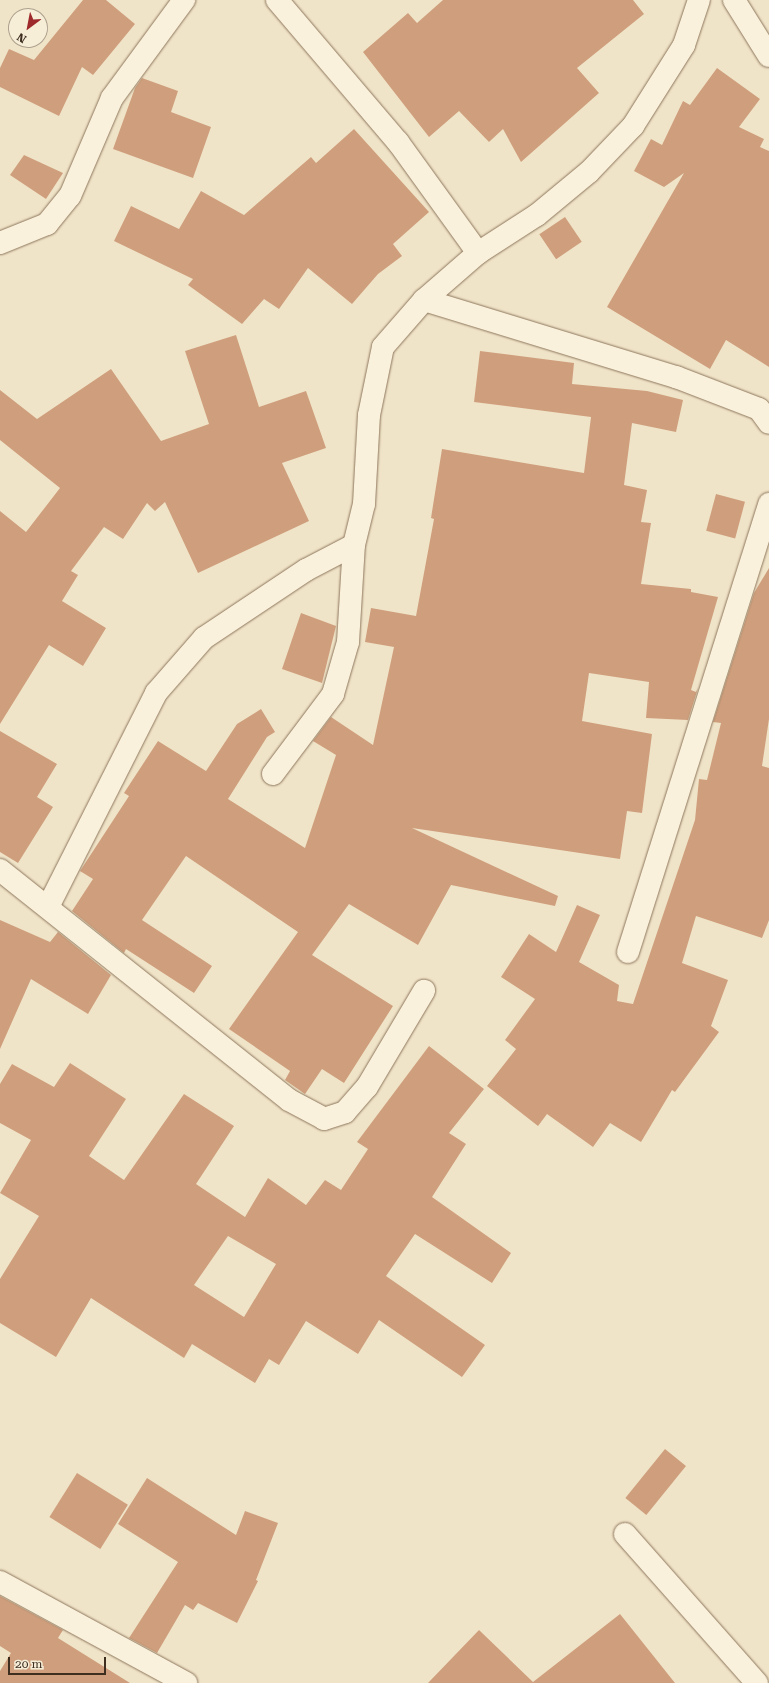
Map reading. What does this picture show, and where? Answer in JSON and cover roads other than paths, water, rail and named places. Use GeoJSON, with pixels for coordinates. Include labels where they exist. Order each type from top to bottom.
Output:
{"type":"FeatureCollection","features":[{"type":"Feature","properties":{"kind":"street"},"geometry":{"type":"LineString","coordinates":[[0,244],[47,224],[70,196],[112,98],[184,0]]}},
{"type":"Feature","properties":{"kind":"street"},"geometry":{"type":"LineString","coordinates":[[277,0],[398,142],[478,253]]}},
{"type":"Feature","properties":{"kind":"street"},"geometry":{"type":"LineString","coordinates":[[273,774],[333,694],[348,642],[354,545],[364,504],[369,415],[384,347],[424,300],[478,253],[536,215],[589,172],[633,126],[684,45],[699,0]]}},
{"type":"Feature","properties":{"kind":"street"},"geometry":{"type":"LineString","coordinates":[[734,0],[769,56]]}},
{"type":"Feature","properties":{"kind":"street"},"geometry":{"type":"LineString","coordinates":[[424,300],[676,377],[759,409],[769,423]]}},
{"type":"Feature","properties":{"kind":"street"},"geometry":{"type":"LineString","coordinates":[[628,952],[769,504]]}},
{"type":"Feature","properties":{"kind":"street"},"geometry":{"type":"LineString","coordinates":[[48,907],[156,693],[204,638],[306,570],[354,545]]}},
{"type":"Feature","properties":{"kind":"street"},"geometry":{"type":"LineString","coordinates":[[0,870],[289,1100],[324,1119],[345,1112],[367,1087],[424,991]]}},
{"type":"Feature","properties":{"kind":"street"},"geometry":{"type":"LineString","coordinates":[[625,1534],[757,1683]]}},
{"type":"Feature","properties":{"kind":"street"},"geometry":{"type":"LineString","coordinates":[[0,1582],[186,1683]]}}]}
